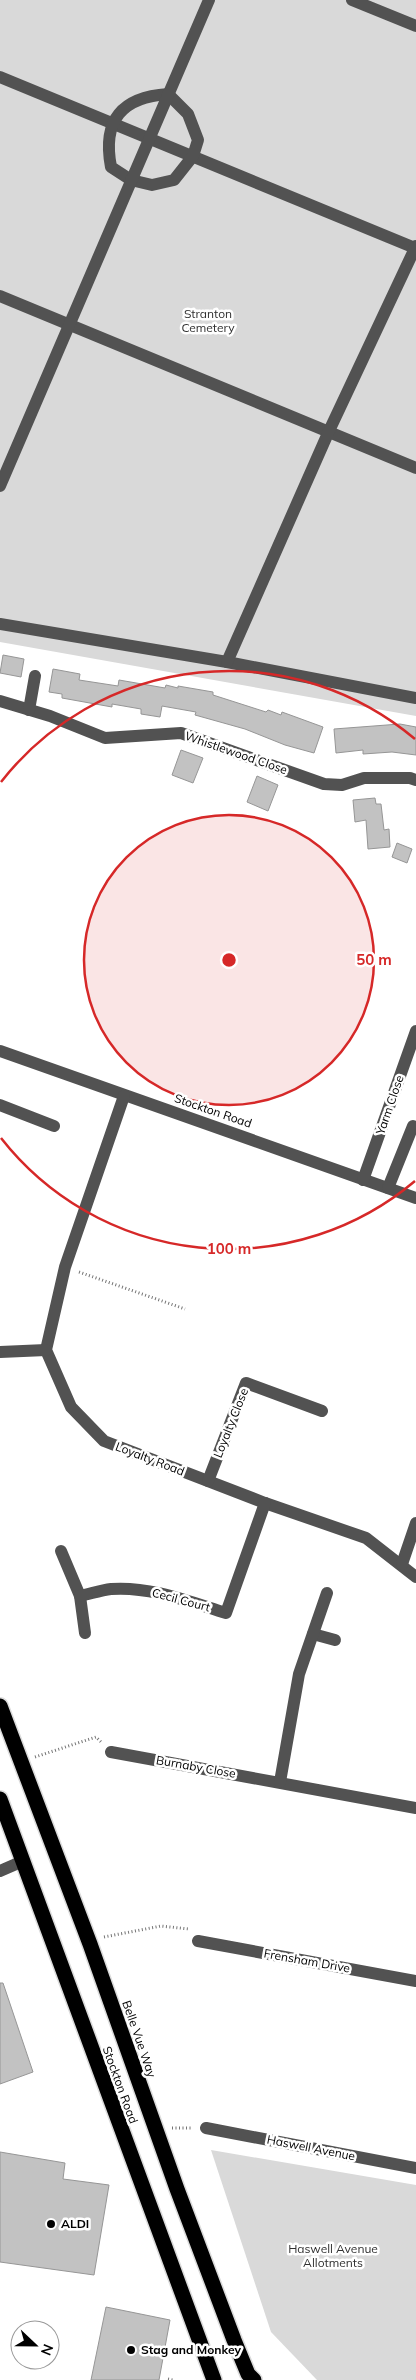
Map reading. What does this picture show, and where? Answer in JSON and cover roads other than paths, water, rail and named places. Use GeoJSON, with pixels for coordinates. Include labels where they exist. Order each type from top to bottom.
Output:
{"type":"FeatureCollection","features":[{"type":"Feature","properties":{"kind":"highway","name":"Belle Vue Way"},"geometry":{"type":"LineString","coordinates":[[0,1706],[90,1944],[165,2157],[234,2340],[248,2374],[254,2380]]}},
{"type":"Feature","properties":{"kind":"highway","name":"Stockton Road"},"geometry":{"type":"LineString","coordinates":[[0,1799],[214,2380]]}},
{"type":"Feature","properties":{"kind":"street"},"geometry":{"type":"LineString","coordinates":[[0,486],[209,0]]}},
{"type":"Feature","properties":{"kind":"street"},"geometry":{"type":"LineString","coordinates":[[352,0],[416,26]]}},
{"type":"Feature","properties":{"kind":"street"},"geometry":{"type":"LineString","coordinates":[[0,76],[416,247],[329,431],[227,662]]}},
{"type":"Feature","properties":{"kind":"street"},"geometry":{"type":"LineString","coordinates":[[168,94],[188,114],[198,140],[193,156],[174,180],[152,185],[131,180],[111,166],[107,148],[112,123],[130,103],[146,96],[168,94]]}},
{"type":"Feature","properties":{"kind":"street"},"geometry":{"type":"LineString","coordinates":[[0,296],[416,468]]}},
{"type":"Feature","properties":{"kind":"street"},"geometry":{"type":"LineString","coordinates":[[0,624],[227,662],[416,698]]}},
{"type":"Feature","properties":{"kind":"street"},"geometry":{"type":"LineString","coordinates":[[29,710],[36,676]]}},
{"type":"Feature","properties":{"kind":"street","name":"Whistlewood Close"},"geometry":{"type":"LineString","coordinates":[[0,701],[105,738],[181,733],[324,784],[342,785],[364,778],[410,778],[416,780]]}},
{"type":"Feature","properties":{"kind":"street","name":"Yarm Close"},"geometry":{"type":"LineString","coordinates":[[363,1180],[416,1031]]}},
{"type":"Feature","properties":{"kind":"street","name":"Stockton Road"},"geometry":{"type":"LineString","coordinates":[[1,1054],[416,1198]]}},
{"type":"Feature","properties":{"kind":"street"},"geometry":{"type":"LineString","coordinates":[[0,1352],[46,1350],[65,1267],[124,1096]]}},
{"type":"Feature","properties":{"kind":"street"},"geometry":{"type":"LineString","coordinates":[[0,1105],[54,1126]]}},
{"type":"Feature","properties":{"kind":"street"},"geometry":{"type":"LineString","coordinates":[[388,1188],[413,1126]]}},
{"type":"Feature","properties":{"kind":"street","name":"Loyalty Road"},"geometry":{"type":"LineString","coordinates":[[46,1350],[71,1407],[104,1442],[264,1503],[366,1538],[402,1564],[416,1577]]}},
{"type":"Feature","properties":{"kind":"street","name":"Loyalty Close"},"geometry":{"type":"LineString","coordinates":[[208,1481],[246,1384],[322,1410]]}},
{"type":"Feature","properties":{"kind":"street","name":"Cecil Court"},"geometry":{"type":"LineString","coordinates":[[80,1596],[112,1589],[146,1591],[174,1596],[226,1613],[264,1503]]}},
{"type":"Feature","properties":{"kind":"street"},"geometry":{"type":"LineString","coordinates":[[402,1564],[416,1523]]}},
{"type":"Feature","properties":{"kind":"street"},"geometry":{"type":"LineString","coordinates":[[61,1551],[80,1596],[85,1633]]}},
{"type":"Feature","properties":{"kind":"street"},"geometry":{"type":"LineString","coordinates":[[280,1782],[299,1674],[327,1593]]}},
{"type":"Feature","properties":{"kind":"street"},"geometry":{"type":"LineString","coordinates":[[313,1634],[334,1640]]}},
{"type":"Feature","properties":{"kind":"street","name":"Burnaby Close"},"geometry":{"type":"LineString","coordinates":[[111,1752],[416,1808]]}},
{"type":"Feature","properties":{"kind":"street"},"geometry":{"type":"LineString","coordinates":[[0,1871],[22,1861]]}},
{"type":"Feature","properties":{"kind":"street","name":"Frensham Drive"},"geometry":{"type":"LineString","coordinates":[[198,1941],[416,1981]]}},
{"type":"Feature","properties":{"kind":"street","name":"Haswell Avenue"},"geometry":{"type":"LineString","coordinates":[[206,2128],[416,2168]]}},
{"type":"Feature","properties":{"kind":"place","name":"ALDI"},"geometry":{"type":"Point","coordinates":[51,2224]}},
{"type":"Feature","properties":{"kind":"place","name":"Stag and Monkey"},"geometry":{"type":"Point","coordinates":[131,2350]}},
{"type":"Feature","properties":{"kind":"park label","name":"Stranton Cemetery"},"geometry":{"type":"Point","coordinates":[208,321]}},
{"type":"Feature","properties":{"kind":"park label","name":"Haswell Avenue Allotments"},"geometry":{"type":"Point","coordinates":[333,2256]}}]}
